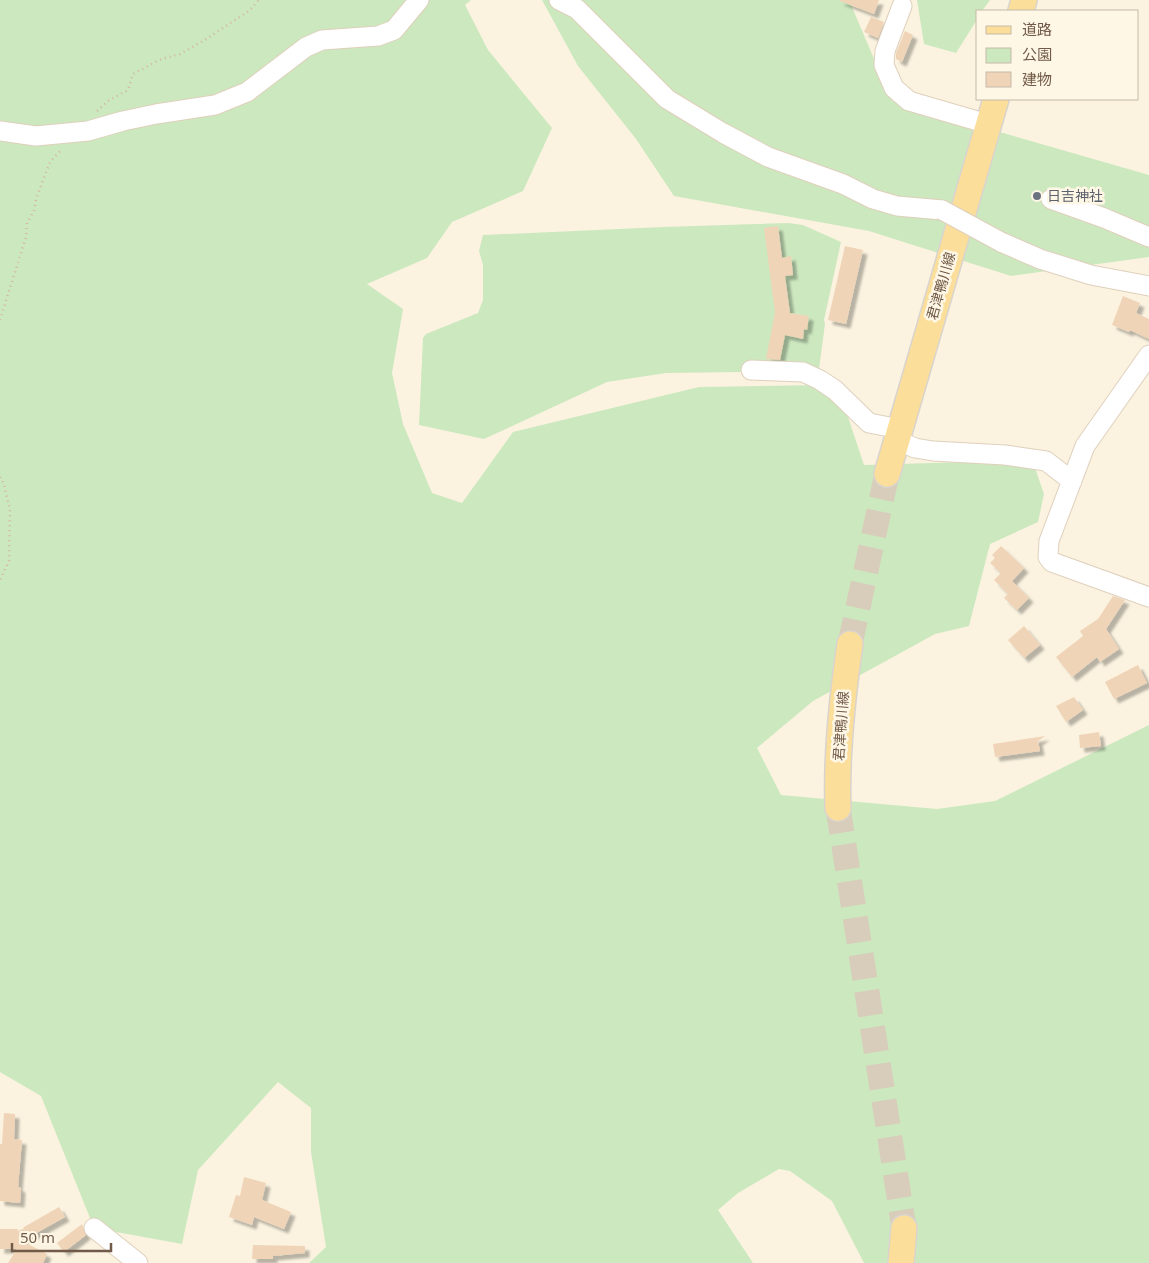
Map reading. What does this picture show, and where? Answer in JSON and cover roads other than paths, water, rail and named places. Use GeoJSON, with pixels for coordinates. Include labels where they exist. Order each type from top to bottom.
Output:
{"type":"FeatureCollection","features":[{"type":"Feature","properties":{"kind":"main road","name":"君津鴨川線"},"geometry":{"type":"LineString","coordinates":[[887,474],[996,100]]}},
{"type":"Feature","properties":{"kind":"main road","name":"君津鴨川線"},"geometry":{"type":"LineString","coordinates":[[838,808],[838,747],[843,689],[850,644]]}},
{"type":"Feature","properties":{"kind":"main road"},"geometry":{"type":"LineString","coordinates":[[900,1263],[904,1228]]}},
{"type":"Feature","properties":{"kind":"street"},"geometry":{"type":"LineString","coordinates":[[0,131],[36,136],[88,131],[123,120],[215,105],[247,92],[306,47],[322,40],[378,36],[394,30],[419,0]]}},
{"type":"Feature","properties":{"kind":"street"},"geometry":{"type":"LineString","coordinates":[[559,0],[577,9],[667,99],[723,133],[768,157],[843,184],[896,206],[942,210],[1001,242],[1040,260],[1090,275],[1149,286]]}},
{"type":"Feature","properties":{"kind":"street"},"geometry":{"type":"LineString","coordinates":[[902,6],[885,51],[884,65],[894,88],[909,101],[988,124]]}},
{"type":"Feature","properties":{"kind":"street"},"geometry":{"type":"LineString","coordinates":[[1051,199],[1149,237]]}},
{"type":"Feature","properties":{"kind":"street"},"geometry":{"type":"LineString","coordinates":[[1149,355],[1085,446],[1049,542],[1048,557],[1052,562],[1149,597]]}},
{"type":"Feature","properties":{"kind":"street"},"geometry":{"type":"LineString","coordinates":[[751,370],[803,372],[820,380],[835,390],[869,423],[898,435],[915,448],[933,451],[1005,455],[1046,462],[1072,481]]}},
{"type":"Feature","properties":{"kind":"street"},"geometry":{"type":"LineString","coordinates":[[94,1228],[138,1263]]}},
{"type":"Feature","properties":{"kind":"tunnel"},"geometry":{"type":"LineString","coordinates":[[850,644],[887,474]]}},
{"type":"Feature","properties":{"kind":"tunnel"},"geometry":{"type":"LineString","coordinates":[[838,808],[904,1228]]}},
{"type":"Feature","properties":{"kind":"place","name":"日吉神社"},"geometry":{"type":"Point","coordinates":[1037,196]}}]}
